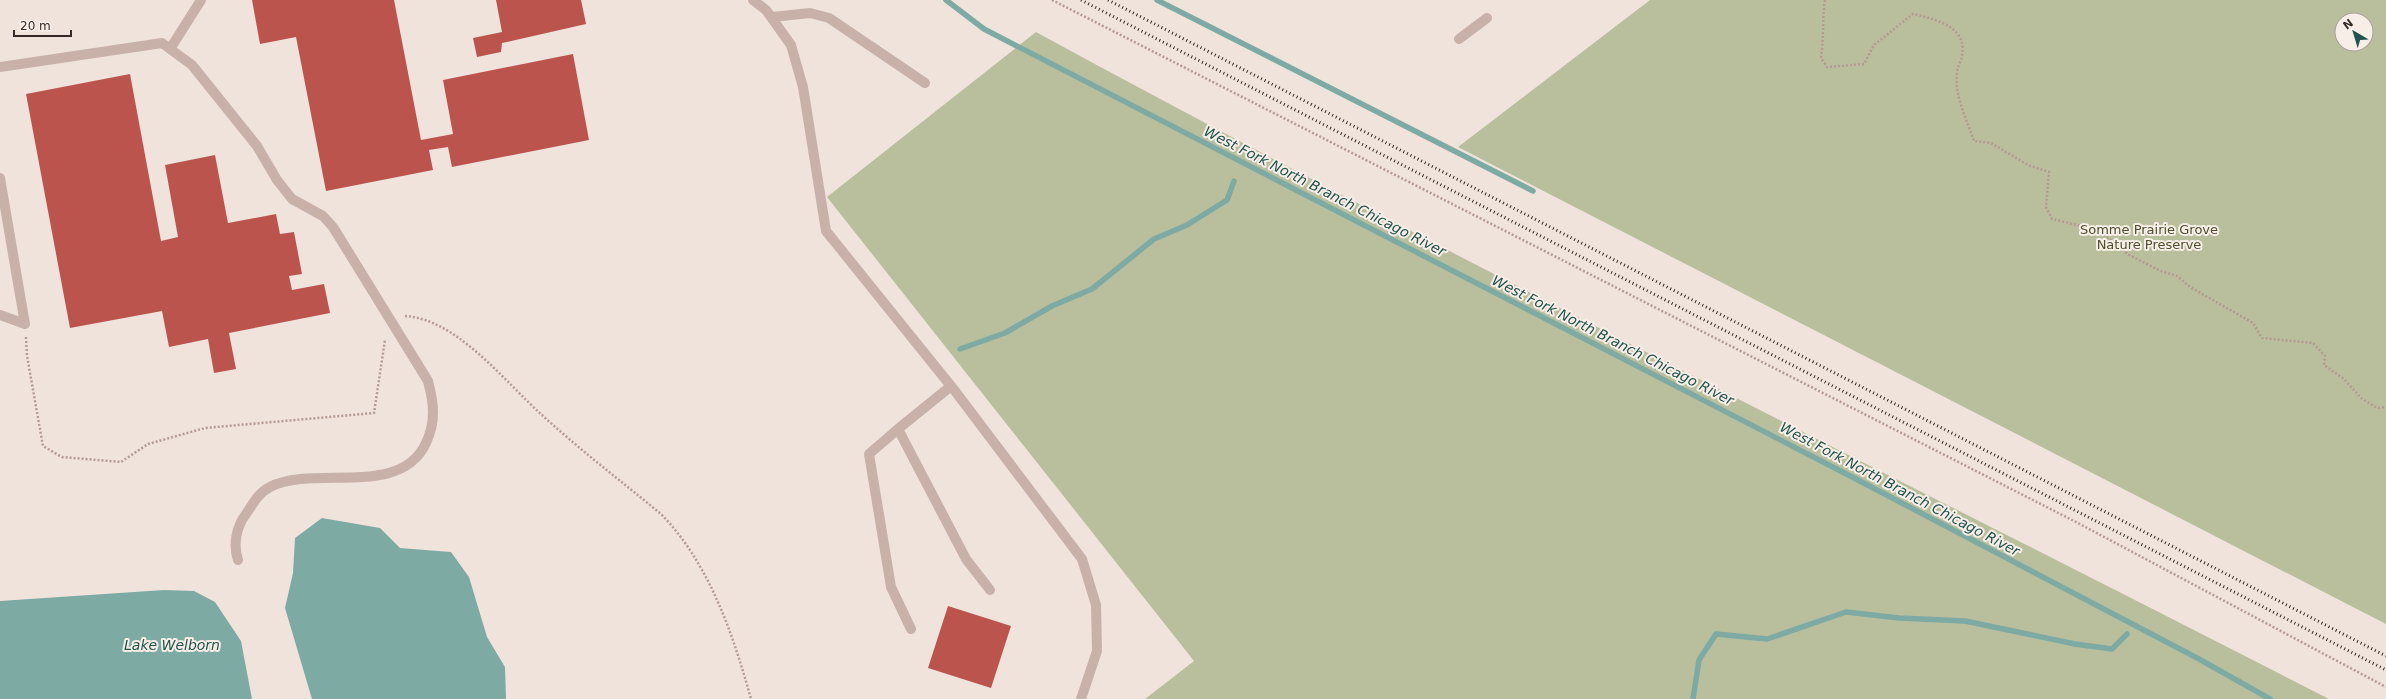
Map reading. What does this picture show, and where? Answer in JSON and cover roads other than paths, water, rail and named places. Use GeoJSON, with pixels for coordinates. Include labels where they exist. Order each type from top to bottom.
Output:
{"type":"FeatureCollection","features":[{"type":"Feature","properties":{"kind":"lane"},"geometry":{"type":"LineString","coordinates":[[170,49],[201,0]]}},
{"type":"Feature","properties":{"kind":"lane"},"geometry":{"type":"LineString","coordinates":[[753,0],[772,17],[791,45],[803,87],[826,231],[952,386],[1082,559],[1096,604],[1096,651],[1081,699]]}},
{"type":"Feature","properties":{"kind":"lane"},"geometry":{"type":"LineString","coordinates":[[772,17],[810,13],[828,18],[925,83]]}},
{"type":"Feature","properties":{"kind":"lane"},"geometry":{"type":"LineString","coordinates":[[1459,39],[1487,18]]}},
{"type":"Feature","properties":{"kind":"lane"},"geometry":{"type":"LineString","coordinates":[[0,67],[162,43],[192,65],[257,146],[277,180],[292,199],[323,216],[333,227],[428,381],[435,406],[432,429],[421,454],[405,467],[382,475],[289,481],[270,487],[260,494],[243,518],[234,546],[238,560]]}},
{"type":"Feature","properties":{"kind":"lane"},"geometry":{"type":"LineString","coordinates":[[0,178],[25,324],[0,315]]}},
{"type":"Feature","properties":{"kind":"lane"},"geometry":{"type":"LineString","coordinates":[[911,629],[891,587],[869,454],[952,386]]}},
{"type":"Feature","properties":{"kind":"lane"},"geometry":{"type":"LineString","coordinates":[[898,429],[966,559],[990,590]]}},
{"type":"Feature","properties":{"kind":"water"},"geometry":{"type":"Polygon","coordinates":[[[322,518],[380,528],[400,548],[451,552],[469,577],[487,637],[505,667],[506,699],[312,699],[285,608],[293,573],[295,538],[322,518]]]}},
{"type":"Feature","properties":{"kind":"water","name":"Lake Welborn"},"geometry":{"type":"Polygon","coordinates":[[[164,590],[194,591],[215,602],[241,641],[252,699],[0,699],[0,601],[164,590]]]}},
{"type":"Feature","properties":{"kind":"waterway","name":"West Fork North Branch Chicago River"},"geometry":{"type":"LineString","coordinates":[[946,0],[984,29],[1856,479],[2199,659],[2270,699]]}},
{"type":"Feature","properties":{"kind":"waterway"},"geometry":{"type":"LineString","coordinates":[[1157,0],[1533,191]]}},
{"type":"Feature","properties":{"kind":"waterway"},"geometry":{"type":"LineString","coordinates":[[960,349],[1005,333],[1052,306],[1092,289],[1154,239],[1187,225],[1227,200],[1234,181]]}},
{"type":"Feature","properties":{"kind":"waterway"},"geometry":{"type":"LineString","coordinates":[[1693,699],[1699,660],[1716,634],[1767,639],[1846,612],[1899,618],[1965,621],[2075,644],[2112,649],[2127,634]]}},
{"type":"Feature","properties":{"kind":"railway"},"geometry":{"type":"LineString","coordinates":[[1081,0],[2386,670]]}},
{"type":"Feature","properties":{"kind":"railway"},"geometry":{"type":"LineString","coordinates":[[1108,0],[2386,656]]}},
{"type":"Feature","properties":{"kind":"park label","name":"Somme Prairie Grove Nature Preserve"},"geometry":{"type":"Point","coordinates":[2149,236]}}]}
